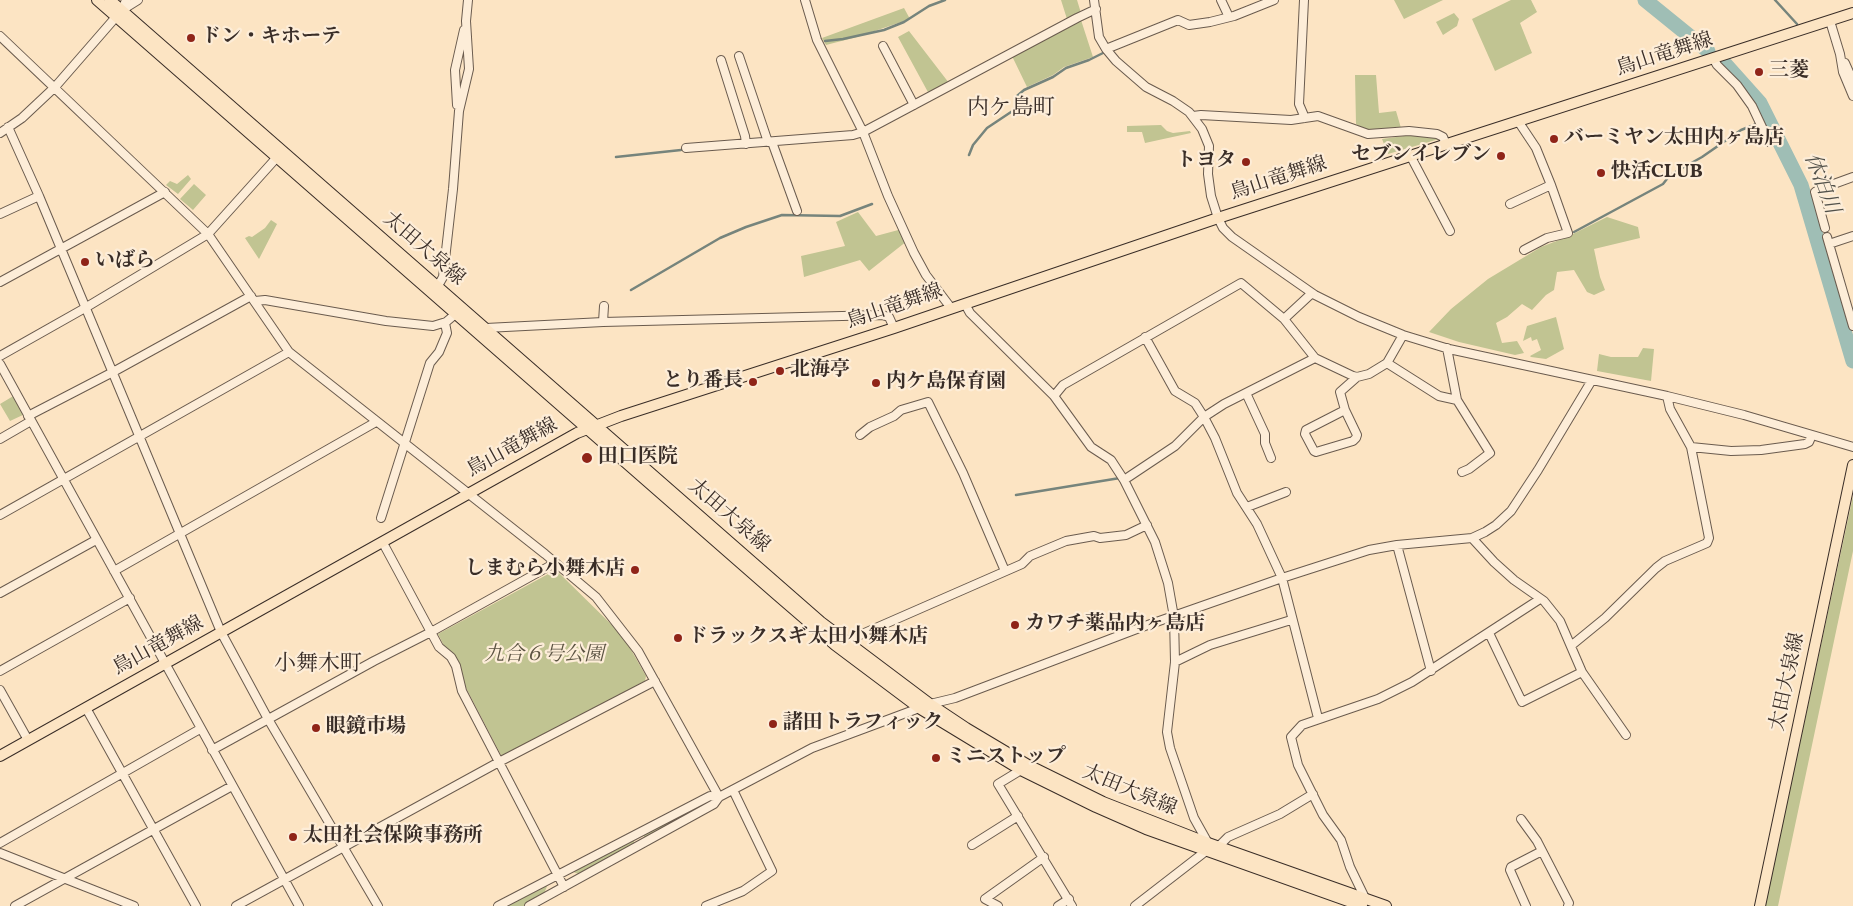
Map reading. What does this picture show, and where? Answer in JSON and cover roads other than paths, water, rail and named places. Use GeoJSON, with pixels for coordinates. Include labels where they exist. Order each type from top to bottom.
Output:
{"type":"FeatureCollection","features":[{"type":"Feature","properties":{"kind":"main road","name":"太田大泉線"},"geometry":{"type":"LineString","coordinates":[[97,0],[119,14],[592,427],[919,708],[1021,770],[1096,808],[1146,829],[1207,847],[1364,902],[1386,906]]}},
{"type":"Feature","properties":{"kind":"main road","name":"太田大泉線"},"geometry":{"type":"LineString","coordinates":[[110,0],[119,14]]}},
{"type":"Feature","properties":{"kind":"main road","name":"鳥山竜舞線"},"geometry":{"type":"LineString","coordinates":[[0,756],[577,432],[894,328],[1218,218],[1853,13]]}},
{"type":"Feature","properties":{"kind":"main road","name":"太田大泉線"},"geometry":{"type":"LineString","coordinates":[[459,310],[486,328],[592,427]]}},
{"type":"Feature","properties":{"kind":"main road","name":"太田大泉線"},"geometry":{"type":"LineString","coordinates":[[1760,906],[1853,465]]}},
{"type":"Feature","properties":{"kind":"main road","name":"太田大泉線"},"geometry":{"type":"LineString","coordinates":[[845,646],[966,728],[1061,782],[1207,847],[1218,847],[1364,902]]}},
{"type":"Feature","properties":{"kind":"street"},"geometry":{"type":"LineString","coordinates":[[119,14],[126,0]]}},
{"type":"Feature","properties":{"kind":"street"},"geometry":{"type":"LineString","coordinates":[[0,133],[28,112],[55,87],[119,14],[138,0]]}},
{"type":"Feature","properties":{"kind":"street"},"geometry":{"type":"LineString","coordinates":[[459,111],[455,70],[466,21],[468,0]]}},
{"type":"Feature","properties":{"kind":"street"},"geometry":{"type":"LineString","coordinates":[[805,0],[817,40],[863,132],[889,198],[914,252],[926,275],[950,308]]}},
{"type":"Feature","properties":{"kind":"street"},"geometry":{"type":"LineString","coordinates":[[1094,0],[1099,37],[1106,50],[1146,88],[1180,105],[1193,116],[1202,129],[1208,141],[1209,184],[1218,218],[1223,228],[1232,238],[1312,293],[1359,317],[1403,335],[1447,348],[1667,396],[1744,415],[1853,447]]}},
{"type":"Feature","properties":{"kind":"street"},"geometry":{"type":"LineString","coordinates":[[1221,0],[1229,17]]}},
{"type":"Feature","properties":{"kind":"street"},"geometry":{"type":"LineString","coordinates":[[1106,50],[1178,20],[1189,25],[1210,22],[1274,0]]}},
{"type":"Feature","properties":{"kind":"street"},"geometry":{"type":"LineString","coordinates":[[1304,0],[1298,104],[1304,118]]}},
{"type":"Feature","properties":{"kind":"street"},"geometry":{"type":"LineString","coordinates":[[686,148],[853,135],[863,132],[1064,24],[1096,9]]}},
{"type":"Feature","properties":{"kind":"street"},"geometry":{"type":"LineString","coordinates":[[436,290],[443,277],[453,189],[459,111],[469,69],[466,21]]}},
{"type":"Feature","properties":{"kind":"street"},"geometry":{"type":"LineString","coordinates":[[1830,21],[1840,54],[1843,72],[1853,96]]}},
{"type":"Feature","properties":{"kind":"street"},"geometry":{"type":"LineString","coordinates":[[0,36],[208,234],[289,352],[582,584],[603,604],[638,651],[719,797]]}},
{"type":"Feature","properties":{"kind":"street"},"geometry":{"type":"LineString","coordinates":[[883,46],[914,105]]}},
{"type":"Feature","properties":{"kind":"street"},"geometry":{"type":"LineString","coordinates":[[1840,54],[1853,81]]}},
{"type":"Feature","properties":{"kind":"street"},"geometry":{"type":"LineString","coordinates":[[739,56],[797,211]]}},
{"type":"Feature","properties":{"kind":"street"},"geometry":{"type":"LineString","coordinates":[[1714,58],[1717,66],[1745,95],[1769,142]]}},
{"type":"Feature","properties":{"kind":"street"},"geometry":{"type":"LineString","coordinates":[[721,60],[746,136],[746,144]]}},
{"type":"Feature","properties":{"kind":"street"},"geometry":{"type":"LineString","coordinates":[[1193,116],[1291,120],[1318,116],[1374,135],[1403,132],[1437,134],[1443,136],[1446,144]]}},
{"type":"Feature","properties":{"kind":"street"},"geometry":{"type":"LineString","coordinates":[[1518,121],[1536,148],[1568,233],[1547,238],[1524,250]]}},
{"type":"Feature","properties":{"kind":"street"},"geometry":{"type":"LineString","coordinates":[[8,127],[39,196],[221,632],[268,719],[378,906]]}},
{"type":"Feature","properties":{"kind":"street"},"geometry":{"type":"LineString","coordinates":[[0,356],[85,308],[208,234],[280,155]]}},
{"type":"Feature","properties":{"kind":"street"},"geometry":{"type":"LineString","coordinates":[[1410,155],[1450,230]]}},
{"type":"Feature","properties":{"kind":"street"},"geometry":{"type":"LineString","coordinates":[[1825,228],[1815,192],[1853,177]]}},
{"type":"Feature","properties":{"kind":"street"},"geometry":{"type":"LineString","coordinates":[[1510,204],[1551,185]]}},
{"type":"Feature","properties":{"kind":"street"},"geometry":{"type":"LineString","coordinates":[[0,282],[165,192]]}},
{"type":"Feature","properties":{"kind":"street"},"geometry":{"type":"LineString","coordinates":[[0,214],[39,196]]}},
{"type":"Feature","properties":{"kind":"street"},"geometry":{"type":"LineString","coordinates":[[1853,236],[1828,240],[1853,326]]}},
{"type":"Feature","properties":{"kind":"street"},"geometry":{"type":"LineString","coordinates":[[1054,396],[1063,385],[1241,284],[1284,319],[1315,358],[1357,377]]}},
{"type":"Feature","properties":{"kind":"street"},"geometry":{"type":"LineString","coordinates":[[1284,319],[1312,293]]}},
{"type":"Feature","properties":{"kind":"street"},"geometry":{"type":"LineString","coordinates":[[0,439],[30,419],[113,372],[253,298],[408,324],[432,326],[445,323],[459,310]]}},
{"type":"Feature","properties":{"kind":"street"},"geometry":{"type":"LineString","coordinates":[[965,304],[970,313],[1054,396],[1091,447],[1111,460],[1124,480],[1155,542],[1168,583],[1174,617],[1175,662],[1167,732],[1170,748],[1194,818],[1207,847],[1135,906]]}},
{"type":"Feature","properties":{"kind":"street"},"geometry":{"type":"LineString","coordinates":[[603,322],[604,306]]}},
{"type":"Feature","properties":{"kind":"street"},"geometry":{"type":"LineString","coordinates":[[486,328],[603,322],[882,315],[889,317],[894,328]]}},
{"type":"Feature","properties":{"kind":"street"},"geometry":{"type":"LineString","coordinates":[[381,518],[430,363],[439,352],[447,333],[445,323]]}},
{"type":"Feature","properties":{"kind":"street"},"geometry":{"type":"LineString","coordinates":[[1345,410],[1306,430],[1305,434],[1314,451],[1353,441],[1356,438],[1357,435],[1345,410],[1340,392],[1357,377],[1378,369],[1387,363],[1403,335]]}},
{"type":"Feature","properties":{"kind":"street"},"geometry":{"type":"LineString","coordinates":[[1145,337],[1176,391],[1195,403],[1204,417],[1215,438],[1237,492],[1257,524],[1282,578],[1291,620],[1318,718]]}},
{"type":"Feature","properties":{"kind":"street"},"geometry":{"type":"LineString","coordinates":[[1447,348],[1457,400],[1490,453],[1462,472]]}},
{"type":"Feature","properties":{"kind":"street"},"geometry":{"type":"LineString","coordinates":[[0,515],[289,352]]}},
{"type":"Feature","properties":{"kind":"street"},"geometry":{"type":"LineString","coordinates":[[1124,480],[1175,446],[1204,417],[1224,404],[1315,358]]}},
{"type":"Feature","properties":{"kind":"street"},"geometry":{"type":"LineString","coordinates":[[1387,363],[1439,396],[1457,400]]}},
{"type":"Feature","properties":{"kind":"street"},"geometry":{"type":"LineString","coordinates":[[0,364],[299,906]]}},
{"type":"Feature","properties":{"kind":"street"},"geometry":{"type":"LineString","coordinates":[[529,906],[714,804],[719,797],[812,748],[930,704],[954,698],[1142,627],[1369,550],[1397,545],[1472,538],[1496,525],[1511,511],[1592,380]]}},
{"type":"Feature","properties":{"kind":"street"},"geometry":{"type":"LineString","coordinates":[[1246,393],[1265,434],[1265,443],[1271,458]]}},
{"type":"Feature","properties":{"kind":"street"},"geometry":{"type":"LineString","coordinates":[[1572,645],[1605,618],[1665,561],[1707,542],[1709,538],[1691,447],[1670,409],[1667,396]]}},
{"type":"Feature","properties":{"kind":"street"},"geometry":{"type":"LineString","coordinates":[[860,434],[870,427],[894,416],[900,410],[928,402],[963,473],[1005,571]]}},
{"type":"Feature","properties":{"kind":"street"},"geometry":{"type":"LineString","coordinates":[[114,572],[376,422]]}},
{"type":"Feature","properties":{"kind":"street"},"geometry":{"type":"LineString","coordinates":[[1691,447],[1731,451],[1761,450],[1805,444],[1809,442],[1812,435]]}},
{"type":"Feature","properties":{"kind":"street"},"geometry":{"type":"LineString","coordinates":[[1247,507],[1286,492]]}},
{"type":"Feature","properties":{"kind":"street"},"geometry":{"type":"LineString","coordinates":[[845,646],[853,638],[1022,564],[1030,556],[1066,541],[1094,536],[1100,538],[1126,535],[1147,525]]}},
{"type":"Feature","properties":{"kind":"street"},"geometry":{"type":"LineString","coordinates":[[1472,538],[1514,580],[1540,598],[1560,621],[1572,645],[1582,672],[1626,735]]}},
{"type":"Feature","properties":{"kind":"street"},"geometry":{"type":"LineString","coordinates":[[0,593],[96,540]]}},
{"type":"Feature","properties":{"kind":"street"},"geometry":{"type":"LineString","coordinates":[[383,542],[439,647],[451,657],[456,666],[462,691],[564,887]]}},
{"type":"Feature","properties":{"kind":"street"},"geometry":{"type":"LineString","coordinates":[[1397,545],[1431,671]]}},
{"type":"Feature","properties":{"kind":"street"},"geometry":{"type":"LineString","coordinates":[[212,750],[555,563]]}},
{"type":"Feature","properties":{"kind":"street"},"geometry":{"type":"LineString","coordinates":[[0,671],[130,598]]}},
{"type":"Feature","properties":{"kind":"street"},"geometry":{"type":"LineString","coordinates":[[1364,902],[1341,840],[1324,814],[1298,765],[1291,737],[1302,725],[1378,699],[1412,682],[1540,598]]}},
{"type":"Feature","properties":{"kind":"street"},"geometry":{"type":"LineString","coordinates":[[1175,662],[1210,645],[1291,620]]}},
{"type":"Feature","properties":{"kind":"street"},"geometry":{"type":"LineString","coordinates":[[1489,633],[1522,702],[1582,672]]}},
{"type":"Feature","properties":{"kind":"street"},"geometry":{"type":"LineString","coordinates":[[236,906],[499,762],[655,681]]}},
{"type":"Feature","properties":{"kind":"street"},"geometry":{"type":"LineString","coordinates":[[0,690],[28,740]]}},
{"type":"Feature","properties":{"kind":"street"},"geometry":{"type":"LineString","coordinates":[[86,708],[196,906]]}},
{"type":"Feature","properties":{"kind":"street"},"geometry":{"type":"LineString","coordinates":[[0,843],[200,729]]}},
{"type":"Feature","properties":{"kind":"street"},"geometry":{"type":"LineString","coordinates":[[1021,770],[998,784],[1044,857],[1070,903],[1058,906]]}},
{"type":"Feature","properties":{"kind":"street"},"geometry":{"type":"LineString","coordinates":[[15,906],[232,786]]}},
{"type":"Feature","properties":{"kind":"street"},"geometry":{"type":"LineString","coordinates":[[706,906],[742,891],[772,871],[733,790]]}},
{"type":"Feature","properties":{"kind":"street"},"geometry":{"type":"LineString","coordinates":[[1218,847],[1228,837],[1280,814],[1313,794]]}},
{"type":"Feature","properties":{"kind":"street"},"geometry":{"type":"LineString","coordinates":[[498,906],[710,796],[719,797]]}},
{"type":"Feature","properties":{"kind":"street"},"geometry":{"type":"LineString","coordinates":[[972,845],[1018,816]]}},
{"type":"Feature","properties":{"kind":"street"},"geometry":{"type":"LineString","coordinates":[[1521,819],[1542,851],[1569,903],[1568,906]]}},
{"type":"Feature","properties":{"kind":"street"},"geometry":{"type":"LineString","coordinates":[[1526,906],[1510,870],[1511,867],[1542,851]]}},
{"type":"Feature","properties":{"kind":"street"},"geometry":{"type":"LineString","coordinates":[[0,853],[134,906]]}},
{"type":"Feature","properties":{"kind":"street"},"geometry":{"type":"LineString","coordinates":[[998,906],[985,900],[1044,857]]}},
{"type":"Feature","properties":{"kind":"street"},"geometry":{"type":"LineString","coordinates":[[727,898],[731,906]]}},
{"type":"Feature","properties":{"kind":"waterway"},"geometry":{"type":"LineString","coordinates":[[825,41],[884,30],[904,22],[929,6],[945,0]]}},
{"type":"Feature","properties":{"kind":"waterway","name":"休泊川"},"geometry":{"type":"LineString","coordinates":[[1645,0],[1708,51]]}},
{"type":"Feature","properties":{"kind":"waterway"},"geometry":{"type":"LineString","coordinates":[[1775,0],[1797,24]]}},
{"type":"Feature","properties":{"kind":"waterway"},"geometry":{"type":"LineString","coordinates":[[969,155],[973,145],[987,128],[1014,110],[1017,96],[1024,90],[1053,77],[1066,68],[1105,52]]}},
{"type":"Feature","properties":{"kind":"waterway","name":"休泊川"},"geometry":{"type":"LineString","coordinates":[[1726,65],[1760,103],[1801,185],[1853,361]]}},
{"type":"Feature","properties":{"kind":"waterway"},"geometry":{"type":"LineString","coordinates":[[1574,232],[1663,184],[1670,175],[1702,157],[1741,130],[1759,123]]}},
{"type":"Feature","properties":{"kind":"waterway"},"geometry":{"type":"LineString","coordinates":[[616,157],[681,150]]}},
{"type":"Feature","properties":{"kind":"waterway"},"geometry":{"type":"LineString","coordinates":[[631,290],[720,238],[746,227],[782,215],[840,216],[872,204]]}},
{"type":"Feature","properties":{"kind":"waterway"},"geometry":{"type":"LineString","coordinates":[[1016,495],[1120,478]]}},
{"type":"Feature","properties":{"kind":"place","name":"ドン・キホーテ"},"geometry":{"type":"Point","coordinates":[191,38]}},
{"type":"Feature","properties":{"kind":"place","name":"三菱"},"geometry":{"type":"Point","coordinates":[1759,72]}},
{"type":"Feature","properties":{"kind":"place","name":"バーミヤン太田内ヶ島店"},"geometry":{"type":"Point","coordinates":[1554,139]}},
{"type":"Feature","properties":{"kind":"place","name":"セブンイレブン"},"geometry":{"type":"Point","coordinates":[1501,156]}},
{"type":"Feature","properties":{"kind":"place","name":"トヨタ"},"geometry":{"type":"Point","coordinates":[1246,162]}},
{"type":"Feature","properties":{"kind":"place","name":"快活CLUB"},"geometry":{"type":"Point","coordinates":[1601,173]}},
{"type":"Feature","properties":{"kind":"place","name":"いばら"},"geometry":{"type":"Point","coordinates":[85,262]}},
{"type":"Feature","properties":{"kind":"place","name":"北海亭"},"geometry":{"type":"Point","coordinates":[780,371]}},
{"type":"Feature","properties":{"kind":"place","name":"とり番長"},"geometry":{"type":"Point","coordinates":[753,382]}},
{"type":"Feature","properties":{"kind":"place","name":"内ケ島保育園"},"geometry":{"type":"Point","coordinates":[876,383]}},
{"type":"Feature","properties":{"kind":"place","name":"田口医院"},"geometry":{"type":"Point","coordinates":[587,458]}},
{"type":"Feature","properties":{"kind":"place","name":"しまむら小舞木店"},"geometry":{"type":"Point","coordinates":[635,570]}},
{"type":"Feature","properties":{"kind":"place","name":"カワチ薬品内ヶ島店"},"geometry":{"type":"Point","coordinates":[1015,625]}},
{"type":"Feature","properties":{"kind":"place","name":"ドラックスギ太田小舞木店"},"geometry":{"type":"Point","coordinates":[678,638]}},
{"type":"Feature","properties":{"kind":"place","name":"諸田トラフィック"},"geometry":{"type":"Point","coordinates":[773,724]}},
{"type":"Feature","properties":{"kind":"place","name":"眼鏡市場"},"geometry":{"type":"Point","coordinates":[316,728]}},
{"type":"Feature","properties":{"kind":"place","name":"ミニストップ"},"geometry":{"type":"Point","coordinates":[936,758]}},
{"type":"Feature","properties":{"kind":"place","name":"太田社会保険事務所"},"geometry":{"type":"Point","coordinates":[293,837]}},
{"type":"Feature","properties":{"kind":"district","name":"内ケ島町"},"geometry":{"type":"Point","coordinates":[1011,110]}},
{"type":"Feature","properties":{"kind":"district","name":"小舞木町"},"geometry":{"type":"Point","coordinates":[318,666]}},
{"type":"Feature","properties":{"kind":"park label","name":"九合６号公園"},"geometry":{"type":"Point","coordinates":[544,656]}}]}
